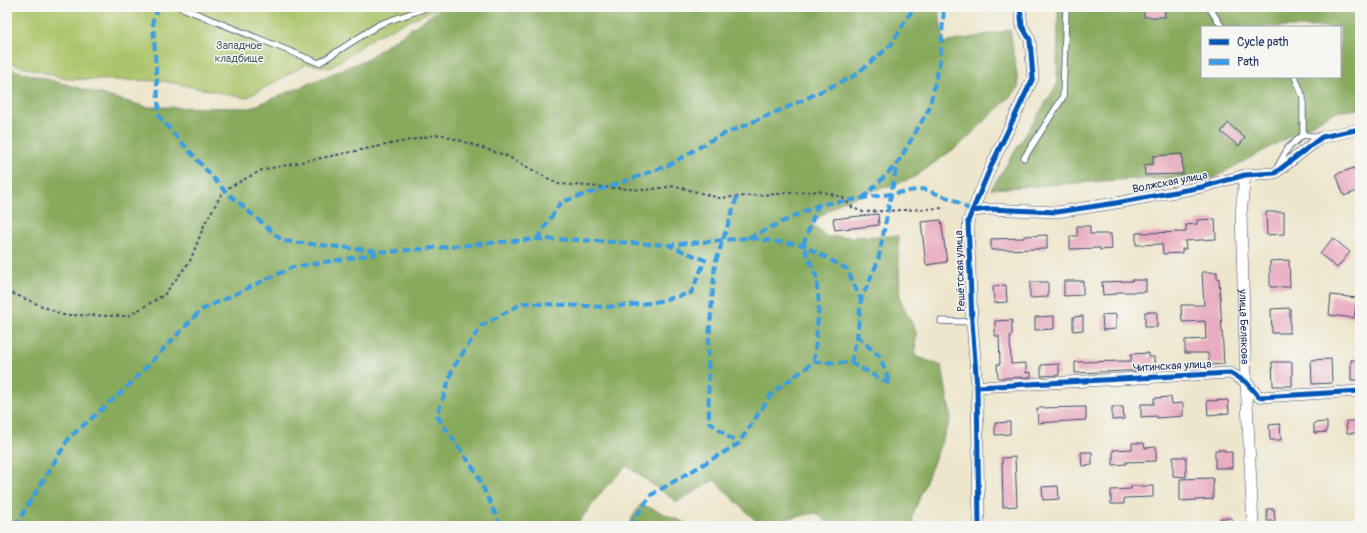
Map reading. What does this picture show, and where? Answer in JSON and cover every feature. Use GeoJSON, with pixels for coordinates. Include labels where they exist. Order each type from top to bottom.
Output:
{"type":"FeatureCollection","features":[{"type":"Feature","properties":{"kind":"street","name":"Решётская улица"},"geometry":{"type":"LineString","coordinates":[[979,526],[977,387],[972,322],[968,221],[992,164],[1033,78],[1030,40],[1022,26],[1020,7]]}},
{"type":"Feature","properties":{"kind":"street"},"geometry":{"type":"LineString","coordinates":[[1274,173],[1322,137],[1360,129]]}},
{"type":"Feature","properties":{"kind":"street","name":"Волжская улица"},"geometry":{"type":"LineString","coordinates":[[972,211],[989,209],[1057,212],[1202,187],[1245,175],[1274,173]]}},
{"type":"Feature","properties":{"kind":"street","name":"улица Белякова"},"geometry":{"type":"LineString","coordinates":[[1245,175],[1241,214],[1246,382],[1253,526]]}},
{"type":"Feature","properties":{"kind":"street","name":"Читинская улица"},"geometry":{"type":"LineString","coordinates":[[977,387],[1230,373],[1246,382],[1259,397],[1360,391]]}},
{"type":"Feature","properties":{"kind":"lane"},"geometry":{"type":"LineString","coordinates":[[180,7],[319,63],[380,24],[429,7]]}},
{"type":"Feature","properties":{"kind":"lane"},"geometry":{"type":"LineString","coordinates":[[1024,158],[1063,97],[1066,7]]}},
{"type":"Feature","properties":{"kind":"lane"},"geometry":{"type":"LineString","coordinates":[[1209,7],[1221,26]]}},
{"type":"Feature","properties":{"kind":"lane"},"geometry":{"type":"LineString","coordinates":[[1295,78],[1303,97],[1304,135]]}},
{"type":"Feature","properties":{"kind":"lane"},"geometry":{"type":"LineString","coordinates":[[1274,173],[1288,148],[1304,135],[1322,137]]}},
{"type":"Feature","properties":{"kind":"lane"},"geometry":{"type":"LineString","coordinates":[[941,321],[972,322]]}},
{"type":"Feature","properties":{"kind":"path"},"geometry":{"type":"LineString","coordinates":[[7,291],[63,315],[128,316],[164,295],[186,267],[190,261],[205,223],[224,190],[262,170],[440,134],[507,156],[558,184],[645,190],[675,186],[719,198],[819,191],[842,197],[853,208],[863,212],[945,208]]}},
{"type":"Feature","properties":{"kind":"green space","name":"Западное кладбище"},"geometry":{"type":"Polygon","coordinates":[[[7,7],[440,7],[376,36],[330,68],[307,64],[246,98],[163,81],[66,79],[7,62],[7,7]]]}},
{"type":"Feature","properties":{"kind":"green space"},"geometry":{"type":"Polygon","coordinates":[[[443,7],[938,7],[944,43],[1010,30],[1019,88],[961,144],[913,178],[843,201],[811,223],[827,237],[898,236],[900,299],[916,332],[915,356],[942,366],[951,418],[912,517],[914,526],[832,526],[816,513],[759,524],[714,480],[677,502],[627,466],[603,490],[576,526],[7,526],[7,68],[147,107],[250,108],[365,60],[443,7]]]}},
{"type":"Feature","properties":{"kind":"green space"},"geometry":{"type":"Polygon","coordinates":[[[1058,7],[1360,7],[1360,109],[1335,112],[1213,178],[1132,179],[991,189],[1057,85],[1058,7]]]}},
{"type":"Feature","properties":{"kind":"green space"},"geometry":{"type":"Polygon","coordinates":[[[641,504],[693,526],[627,526],[641,504]]]}},
{"type":"Feature","properties":{"kind":"building"},"geometry":{"type":"Polygon","coordinates":[[[1144,7],[1165,7],[1165,17],[1144,17],[1144,7]]]}},
{"type":"Feature","properties":{"kind":"building"},"geometry":{"type":"Polygon","coordinates":[[[1228,123],[1245,138],[1239,146],[1221,132],[1228,123]]]}},
{"type":"Feature","properties":{"kind":"building"},"geometry":{"type":"Polygon","coordinates":[[[1182,154],[1183,174],[1145,175],[1144,165],[1153,164],[1153,156],[1182,154]]]}},
{"type":"Feature","properties":{"kind":"building"},"geometry":{"type":"Polygon","coordinates":[[[1354,168],[1360,185],[1360,190],[1344,196],[1336,174],[1354,168]]]}},
{"type":"Feature","properties":{"kind":"building"},"geometry":{"type":"Polygon","coordinates":[[[1266,212],[1284,212],[1284,234],[1267,235],[1266,212]]]}},
{"type":"Feature","properties":{"kind":"building"},"geometry":{"type":"Polygon","coordinates":[[[878,214],[879,225],[835,230],[833,219],[878,214]]]}},
{"type":"Feature","properties":{"kind":"building"},"geometry":{"type":"Polygon","coordinates":[[[1215,219],[1216,239],[1185,241],[1186,249],[1182,249],[1182,253],[1163,254],[1162,244],[1136,245],[1136,233],[1186,232],[1186,225],[1197,224],[1197,220],[1215,219]]]}},
{"type":"Feature","properties":{"kind":"building"},"geometry":{"type":"Polygon","coordinates":[[[941,220],[947,262],[926,265],[921,222],[941,220]]]}},
{"type":"Feature","properties":{"kind":"building"},"geometry":{"type":"Polygon","coordinates":[[[1077,226],[1090,226],[1090,234],[1111,234],[1112,249],[1070,249],[1070,236],[1077,236],[1077,226]]]}},
{"type":"Feature","properties":{"kind":"building"},"geometry":{"type":"Polygon","coordinates":[[[1047,235],[1047,249],[991,250],[991,239],[1024,238],[1024,236],[1047,235]]]}},
{"type":"Feature","properties":{"kind":"building"},"geometry":{"type":"Polygon","coordinates":[[[1333,238],[1350,252],[1337,268],[1320,254],[1333,238]]]}},
{"type":"Feature","properties":{"kind":"building"},"geometry":{"type":"Polygon","coordinates":[[[1289,260],[1290,287],[1270,287],[1270,261],[1289,260]]]}},
{"type":"Feature","properties":{"kind":"building"},"geometry":{"type":"Polygon","coordinates":[[[1202,272],[1217,272],[1217,279],[1219,278],[1224,364],[1209,365],[1208,353],[1185,353],[1185,340],[1206,339],[1205,321],[1182,322],[1181,305],[1204,305],[1202,272]]]}},
{"type":"Feature","properties":{"kind":"building"},"geometry":{"type":"Polygon","coordinates":[[[1146,280],[1146,292],[1117,292],[1117,294],[1103,295],[1102,282],[1146,280]]]}},
{"type":"Feature","properties":{"kind":"building"},"geometry":{"type":"Polygon","coordinates":[[[1064,281],[1083,281],[1083,295],[1064,296],[1064,281]]]}},
{"type":"Feature","properties":{"kind":"building"},"geometry":{"type":"Polygon","coordinates":[[[1030,282],[1048,282],[1048,297],[1030,298],[1030,282]]]}},
{"type":"Feature","properties":{"kind":"building"},"geometry":{"type":"Polygon","coordinates":[[[1006,285],[1007,302],[994,303],[993,286],[1006,285]]]}},
{"type":"Feature","properties":{"kind":"building"},"geometry":{"type":"Polygon","coordinates":[[[1331,295],[1357,298],[1354,318],[1329,315],[1331,295]]]}},
{"type":"Feature","properties":{"kind":"building"},"geometry":{"type":"Polygon","coordinates":[[[1290,308],[1290,333],[1272,333],[1271,309],[1290,308]]]}},
{"type":"Feature","properties":{"kind":"building"},"geometry":{"type":"Polygon","coordinates":[[[1145,312],[1157,312],[1157,327],[1145,327],[1145,312]]]}},
{"type":"Feature","properties":{"kind":"building"},"geometry":{"type":"Polygon","coordinates":[[[1116,314],[1116,329],[1103,330],[1102,315],[1116,314]]]}},
{"type":"Feature","properties":{"kind":"building"},"geometry":{"type":"Polygon","coordinates":[[[1054,316],[1054,329],[1035,330],[1035,317],[1054,316]]]}},
{"type":"Feature","properties":{"kind":"building"},"geometry":{"type":"Polygon","coordinates":[[[1083,316],[1083,330],[1073,331],[1073,317],[1083,316]]]}},
{"type":"Feature","properties":{"kind":"building"},"geometry":{"type":"Polygon","coordinates":[[[1012,320],[1012,335],[1010,336],[1011,364],[1026,363],[1026,373],[1031,372],[1031,377],[998,378],[997,364],[1000,364],[999,336],[995,336],[995,321],[1012,320]]]}},
{"type":"Feature","properties":{"kind":"building"},"geometry":{"type":"Polygon","coordinates":[[[1148,353],[1148,357],[1154,357],[1155,370],[1075,373],[1075,362],[1131,361],[1131,354],[1148,353]]]}},
{"type":"Feature","properties":{"kind":"building"},"geometry":{"type":"Polygon","coordinates":[[[1331,359],[1332,383],[1312,384],[1311,360],[1331,359]]]}},
{"type":"Feature","properties":{"kind":"building"},"geometry":{"type":"Polygon","coordinates":[[[1351,360],[1360,360],[1360,380],[1351,380],[1351,360]]]}},
{"type":"Feature","properties":{"kind":"building"},"geometry":{"type":"Polygon","coordinates":[[[1272,362],[1292,362],[1292,386],[1273,386],[1272,362]]]}},
{"type":"Feature","properties":{"kind":"building"},"geometry":{"type":"Polygon","coordinates":[[[1059,364],[1059,375],[1041,376],[1041,365],[1059,364]]]}},
{"type":"Feature","properties":{"kind":"building"},"geometry":{"type":"Polygon","coordinates":[[[1171,397],[1172,404],[1183,403],[1183,416],[1157,418],[1157,416],[1141,417],[1141,404],[1154,404],[1154,398],[1171,397]]]}},
{"type":"Feature","properties":{"kind":"building"},"geometry":{"type":"Polygon","coordinates":[[[1228,400],[1229,413],[1208,415],[1207,401],[1228,400]]]}},
{"type":"Feature","properties":{"kind":"building"},"geometry":{"type":"Polygon","coordinates":[[[1086,407],[1086,420],[1038,423],[1037,408],[1086,407]]]}},
{"type":"Feature","properties":{"kind":"building"},"geometry":{"type":"Polygon","coordinates":[[[1112,407],[1123,407],[1124,419],[1112,420],[1112,407]]]}},
{"type":"Feature","properties":{"kind":"building"},"geometry":{"type":"Polygon","coordinates":[[[1346,421],[1360,421],[1360,433],[1347,433],[1346,421]]]}},
{"type":"Feature","properties":{"kind":"building"},"geometry":{"type":"Polygon","coordinates":[[[1010,422],[1010,434],[995,435],[995,423],[1010,422]]]}},
{"type":"Feature","properties":{"kind":"building"},"geometry":{"type":"Polygon","coordinates":[[[1327,422],[1327,432],[1314,433],[1314,423],[1327,422]]]}},
{"type":"Feature","properties":{"kind":"building"},"geometry":{"type":"Polygon","coordinates":[[[1280,424],[1281,440],[1270,440],[1269,425],[1280,424]]]}},
{"type":"Feature","properties":{"kind":"building"},"geometry":{"type":"Polygon","coordinates":[[[1132,443],[1144,443],[1145,448],[1156,447],[1156,461],[1126,462],[1126,464],[1113,465],[1113,450],[1132,449],[1132,443]]]}},
{"type":"Feature","properties":{"kind":"building"},"geometry":{"type":"Polygon","coordinates":[[[1215,450],[1232,452],[1232,468],[1215,468],[1215,450]]]}},
{"type":"Feature","properties":{"kind":"building"},"geometry":{"type":"Polygon","coordinates":[[[1081,452],[1092,452],[1092,465],[1082,466],[1081,452]]]}},
{"type":"Feature","properties":{"kind":"building"},"geometry":{"type":"Polygon","coordinates":[[[1015,457],[1017,506],[1003,507],[1002,458],[1015,457]]]}},
{"type":"Feature","properties":{"kind":"building"},"geometry":{"type":"Polygon","coordinates":[[[1173,457],[1186,457],[1186,477],[1173,476],[1173,457]]]}},
{"type":"Feature","properties":{"kind":"building"},"geometry":{"type":"Polygon","coordinates":[[[1213,478],[1213,499],[1180,501],[1180,479],[1213,478]]]}},
{"type":"Feature","properties":{"kind":"building"},"geometry":{"type":"Polygon","coordinates":[[[1058,486],[1059,499],[1043,500],[1042,487],[1058,486]]]}},
{"type":"Feature","properties":{"kind":"building"},"geometry":{"type":"Polygon","coordinates":[[[1131,486],[1153,486],[1153,497],[1124,498],[1124,504],[1111,504],[1111,490],[1131,489],[1131,486]]]}},
{"type":"Feature","properties":{"kind":"building"},"geometry":{"type":"Polygon","coordinates":[[[1267,509],[1274,509],[1275,521],[1267,521],[1267,509]]]}},
{"type":"Feature","properties":{"kind":"building"},"geometry":{"type":"Polygon","coordinates":[[[1220,518],[1232,518],[1233,526],[1221,526],[1220,518]]]}},
{"type":"Feature","properties":{"kind":"marked path"},"geometry":{"type":"LineString","coordinates":[[158,7],[153,21],[159,117],[224,190],[283,241],[387,252],[537,239],[668,245],[748,238],[803,245],[847,269],[861,300]]}},
{"type":"Feature","properties":{"kind":"marked path"},"geometry":{"type":"LineString","coordinates":[[537,239],[561,202],[609,187],[667,166],[715,138],[790,106],[854,76],[891,45],[914,7]]}},
{"type":"Feature","properties":{"kind":"marked path"},"geometry":{"type":"LineString","coordinates":[[851,363],[857,336],[861,300],[878,261],[897,164],[929,109],[940,60],[944,7]]}},
{"type":"Feature","properties":{"kind":"marked path"},"geometry":{"type":"LineString","coordinates":[[862,199],[897,164]]}},
{"type":"Feature","properties":{"kind":"marked path"},"geometry":{"type":"LineString","coordinates":[[748,238],[818,205],[923,189],[954,200],[972,211]]}},
{"type":"Feature","properties":{"kind":"marked path"},"geometry":{"type":"LineString","coordinates":[[737,197],[715,264],[708,350],[709,422],[738,444]]}},
{"type":"Feature","properties":{"kind":"marked path"},"geometry":{"type":"LineString","coordinates":[[814,362],[819,305],[816,276],[803,245],[818,205]]}},
{"type":"Feature","properties":{"kind":"marked path"},"geometry":{"type":"LineString","coordinates":[[501,526],[476,472],[437,416],[453,368],[481,326],[523,303],[607,307],[651,303],[691,293],[705,260],[670,246]]}},
{"type":"Feature","properties":{"kind":"marked path"},"geometry":{"type":"LineString","coordinates":[[14,526],[69,438],[126,388],[201,310],[293,267],[377,254]]}},
{"type":"Feature","properties":{"kind":"marked path"},"geometry":{"type":"LineString","coordinates":[[857,336],[880,357],[890,384]]}},
{"type":"Feature","properties":{"kind":"marked path"},"geometry":{"type":"LineString","coordinates":[[630,526],[651,495],[738,444],[773,392],[814,362],[851,363],[890,384]]}},
{"type":"Feature","properties":{"kind":"cycle path"},"geometry":{"type":"LineString","coordinates":[[979,526],[977,387],[972,322],[968,221],[992,164],[1033,78],[1030,40],[1022,26],[1020,7]]}},
{"type":"Feature","properties":{"kind":"cycle path"},"geometry":{"type":"LineString","coordinates":[[972,211],[989,209],[1057,212],[1202,187],[1245,175],[1275,173],[1322,137],[1360,129]]}},
{"type":"Feature","properties":{"kind":"cycle path"},"geometry":{"type":"LineString","coordinates":[[977,387],[1230,373],[1246,382],[1259,397],[1360,391]]}}]}
